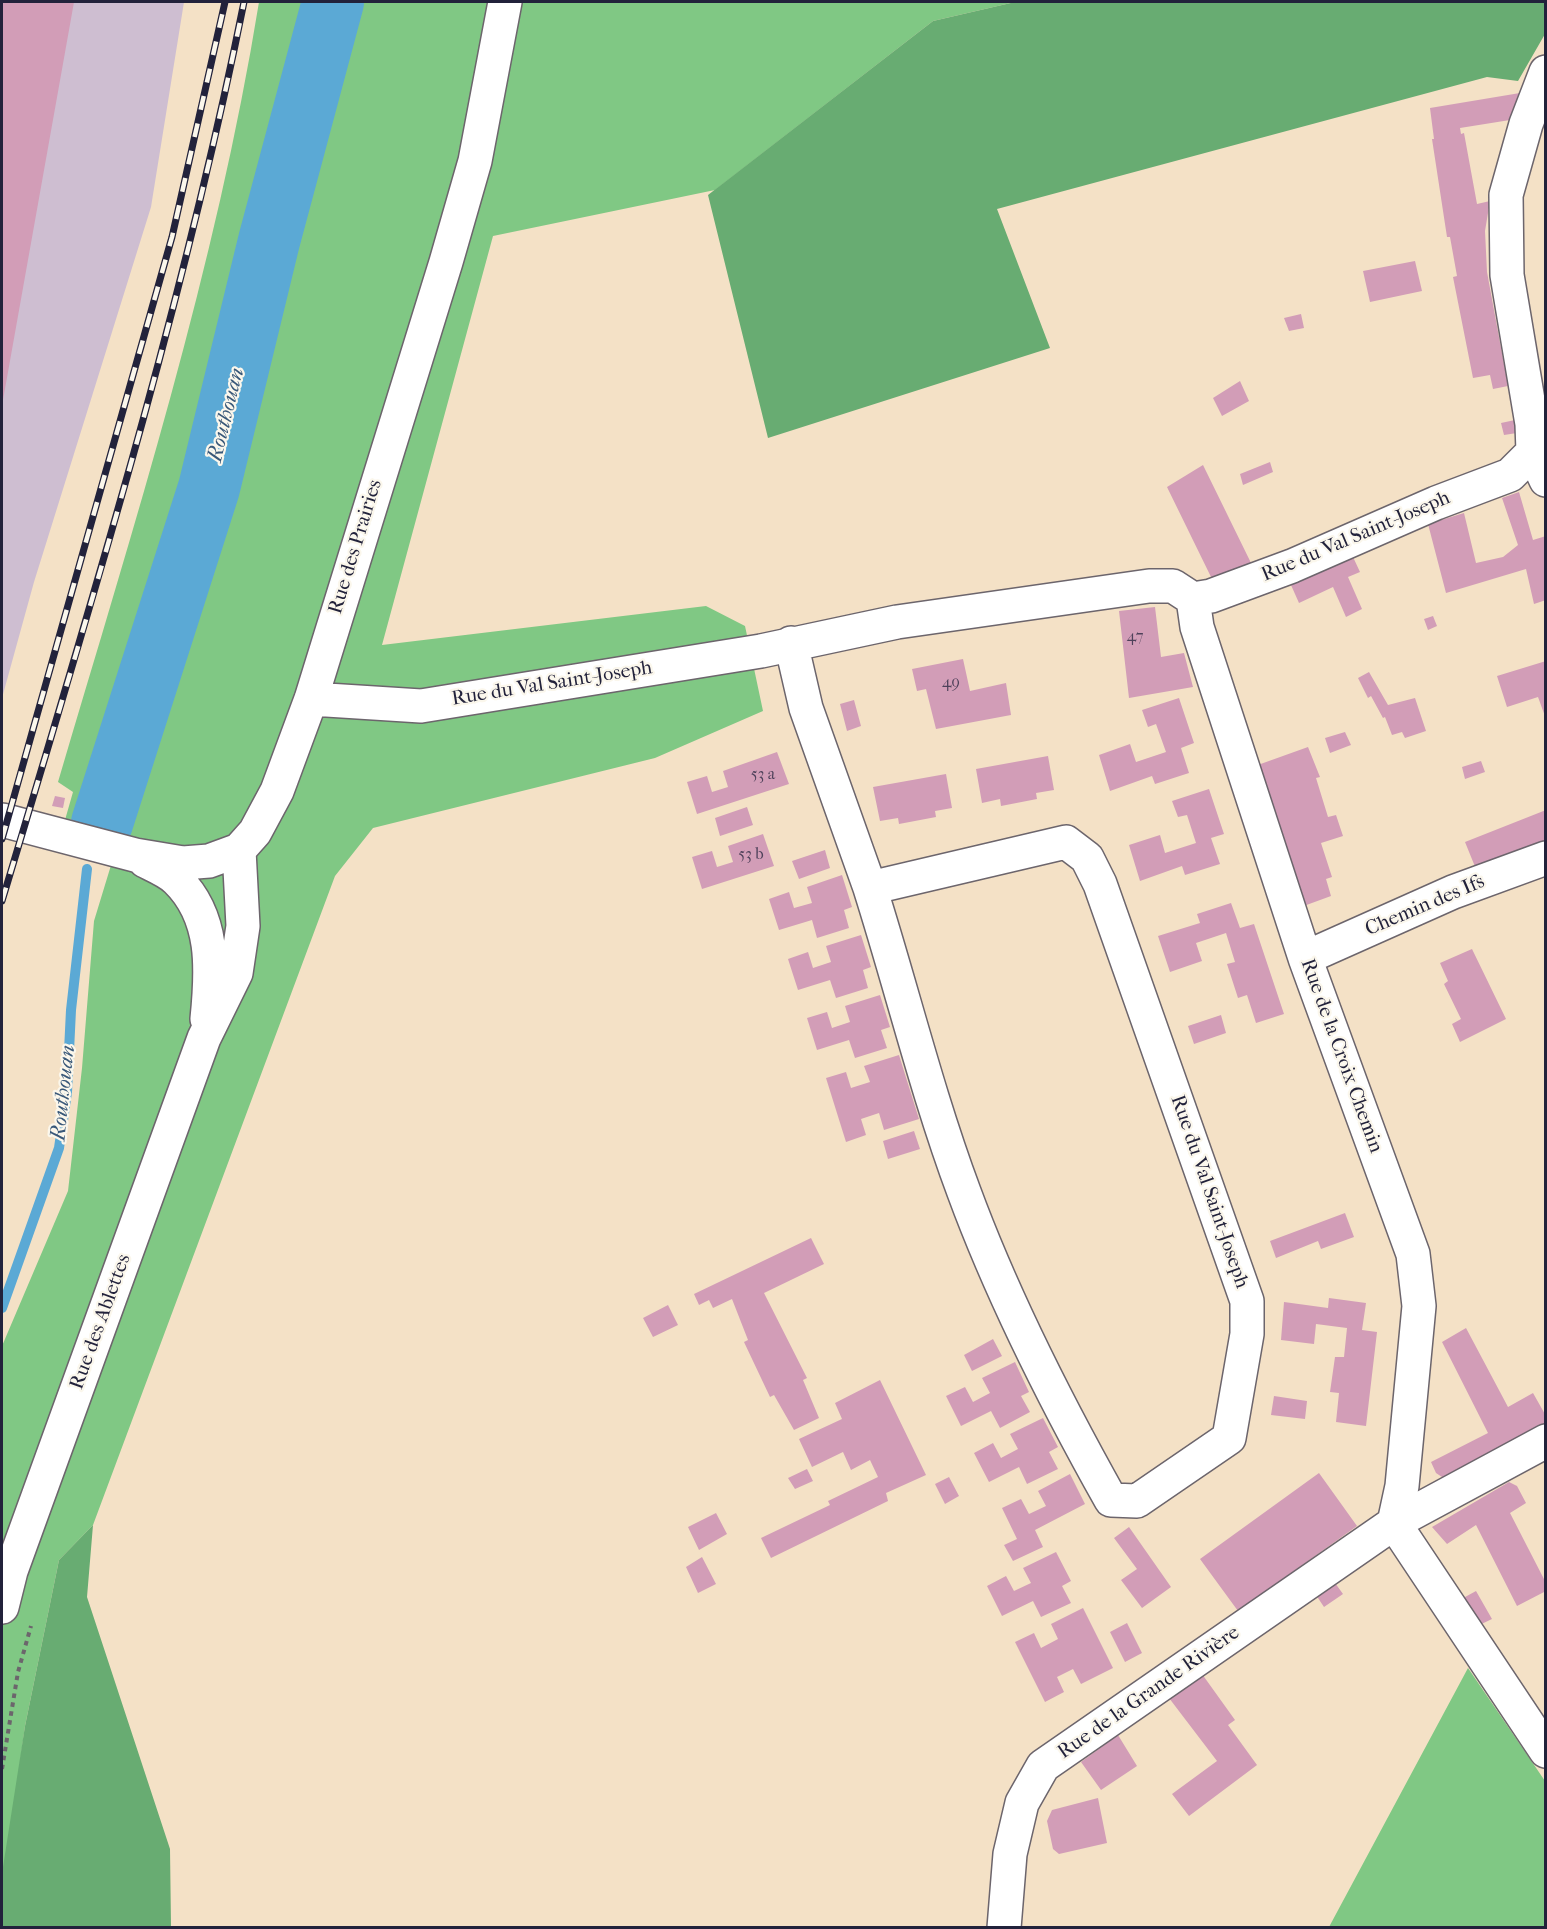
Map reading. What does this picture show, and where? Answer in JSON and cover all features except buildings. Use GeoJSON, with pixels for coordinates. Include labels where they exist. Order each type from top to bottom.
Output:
{"type":"FeatureCollection","features":[{"type":"Feature","properties":{"kind":"street","name":"Rue des Prairies"},"geometry":{"type":"LineString","coordinates":[[239,850],[255,832],[267,812],[311,699],[475,161],[505,2]]}},
{"type":"Feature","properties":{"kind":"street","name":"Rue du Val Saint-Joseph"},"geometry":{"type":"LineString","coordinates":[[311,699],[421,706],[761,651],[897,622],[1149,586],[1173,586],[1193,599],[1211,596],[1292,566],[1436,502],[1539,466],[1507,275],[1506,195],[1526,124],[1545,72]]}},
{"type":"Feature","properties":{"kind":"street","name":"Rue de la Croix Chemin"},"geometry":{"type":"LineString","coordinates":[[1193,599],[1197,627],[1305,958],[1413,1254],[1419,1306],[1402,1486],[1394,1523]]}},
{"type":"Feature","properties":{"kind":"street","name":"Rue du Val Saint-Joseph"},"geometry":{"type":"LineString","coordinates":[[791,643],[806,708],[870,888],[935,1107],[963,1191],[996,1273],[1111,1500],[1137,1501],[1229,1438],[1247,1334],[1247,1301],[1100,884],[1087,858],[1066,842],[870,888]]}},
{"type":"Feature","properties":{"kind":"street"},"geometry":{"type":"LineString","coordinates":[[4,820],[135,855],[183,863],[209,861],[239,850]]}},
{"type":"Feature","properties":{"kind":"street","name":"Rue des Ablettes"},"geometry":{"type":"LineString","coordinates":[[2,1607],[11,1571],[204,1038],[236,973],[243,926],[239,850]]}},
{"type":"Feature","properties":{"kind":"street","name":"Rue des Ablettes"},"geometry":{"type":"LineString","coordinates":[[135,855],[176,878],[196,903],[207,931],[210,986],[204,1038]]}},
{"type":"Feature","properties":{"kind":"street","name":"Chemin des Ifs"},"geometry":{"type":"LineString","coordinates":[[1305,958],[1453,892],[1545,858]]}},
{"type":"Feature","properties":{"kind":"street","name":"Rue de la Grande Rivière"},"geometry":{"type":"LineString","coordinates":[[1004,1928],[1011,1854],[1022,1803],[1043,1767],[1394,1523],[1545,1441]]}},
{"type":"Feature","properties":{"kind":"street"},"geometry":{"type":"LineString","coordinates":[[1394,1523],[1545,1751]]}},
{"type":"Feature","properties":{"kind":"shaded area"},"geometry":{"type":"Polygon","coordinates":[[[2,2],[184,2],[151,207],[34,582],[2,698],[2,2]]]}},
{"type":"Feature","properties":{"kind":"green space"},"geometry":{"type":"Polygon","coordinates":[[[259,2],[1015,2],[933,21],[715,190],[493,236],[382,645],[706,606],[745,626],[763,711],[655,758],[373,828],[335,876],[93,1525],[59,1560],[25,1726],[2,1894],[2,1346],[68,1191],[82,1068],[94,921],[126,816],[65,820],[73,792],[58,782],[144,492],[197,298],[241,101],[259,2]]]}},
{"type":"Feature","properties":{"kind":"green space"},"geometry":{"type":"Polygon","coordinates":[[[1015,2],[1545,2],[1545,34],[1518,81],[1487,77],[997,209],[1050,348],[768,438],[708,195],[933,21],[1015,2]]]}},
{"type":"Feature","properties":{"kind":"green space"},"geometry":{"type":"Polygon","coordinates":[[[93,1525],[87,1597],[170,1849],[171,1927],[2,1927],[3,1867],[25,1726],[59,1560],[93,1525]]]}},
{"type":"Feature","properties":{"kind":"green space"},"geometry":{"type":"Polygon","coordinates":[[[1468,1668],[1545,1781],[1545,1927],[1329,1927],[1468,1668]]]}},
{"type":"Feature","properties":{"kind":"waterway","name":"Routhouan"},"geometry":{"type":"LineString","coordinates":[[102,823],[209,488],[269,241],[333,2]]}},
{"type":"Feature","properties":{"kind":"waterway","name":"Routhouan"},"geometry":{"type":"LineString","coordinates":[[2,1308],[59,1148],[67,1092],[71,1010],[87,869]]}},
{"type":"Feature","properties":{"kind":"railway"},"geometry":{"type":"LineString","coordinates":[[2,839],[172,237],[225,2]]}},
{"type":"Feature","properties":{"kind":"railway"},"geometry":{"type":"LineString","coordinates":[[2,901],[134,454],[193,229],[244,2]]}}]}
